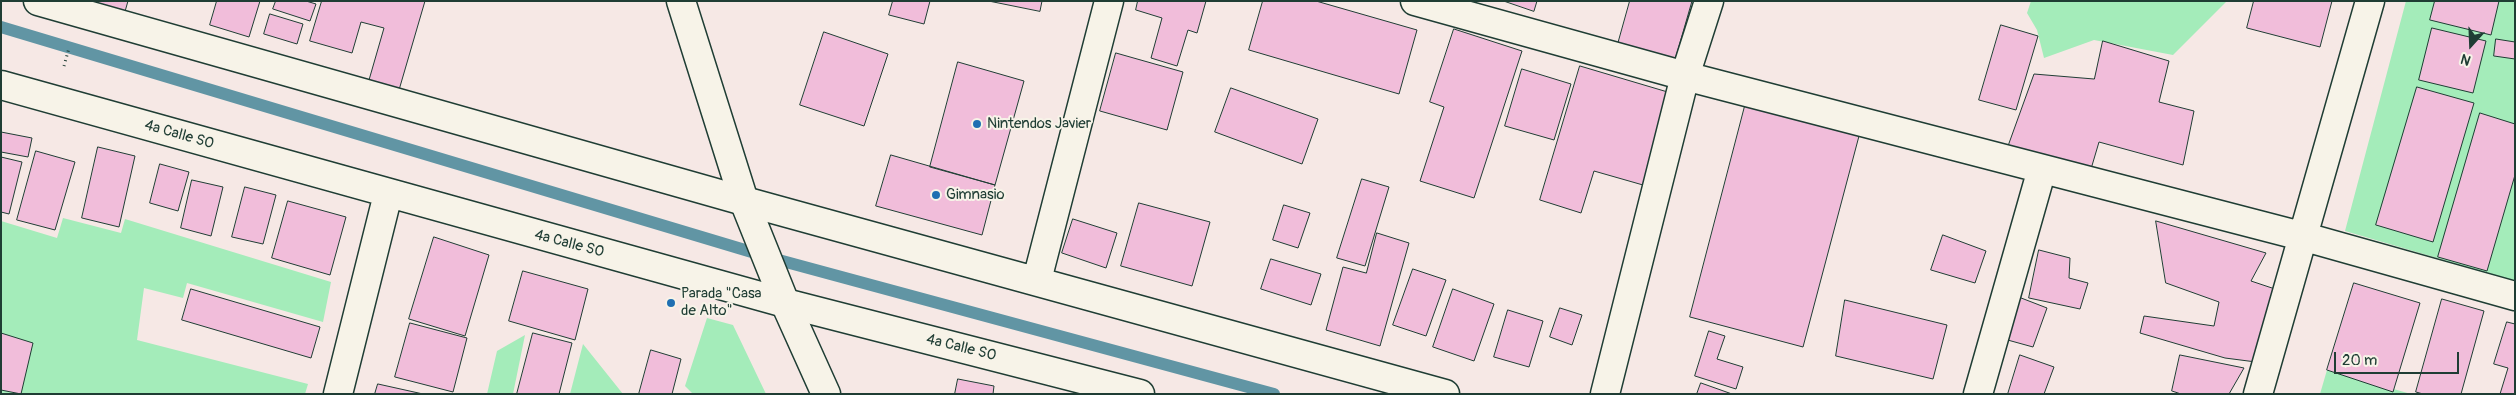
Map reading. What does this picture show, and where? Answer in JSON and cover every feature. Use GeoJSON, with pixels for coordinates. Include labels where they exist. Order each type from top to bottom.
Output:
{"type":"FeatureCollection","features":[{"type":"Feature","properties":{"kind":"main road"},"geometry":{"type":"LineString","coordinates":[[38,1],[744,200],[1445,394]]}},
{"type":"Feature","properties":{"kind":"main road"},"geometry":{"type":"LineString","coordinates":[[681,1],[744,200],[758,230],[773,276],[826,394]]}},
{"type":"Feature","properties":{"kind":"main road"},"geometry":{"type":"LineString","coordinates":[[1037,280],[1109,1]]}},
{"type":"Feature","properties":{"kind":"main road"},"geometry":{"type":"LineString","coordinates":[[1415,1],[1684,76],[2305,237],[2515,296]]}},
{"type":"Feature","properties":{"kind":"main road"},"geometry":{"type":"LineString","coordinates":[[1605,394],[1684,76],[1709,1]]}},
{"type":"Feature","properties":{"kind":"main road"},"geometry":{"type":"LineString","coordinates":[[2258,394],[2305,237],[2370,1]]}},
{"type":"Feature","properties":{"kind":"main road","name":"4a Calle SO"},"geometry":{"type":"LineString","coordinates":[[1,85],[785,304],[1140,394]]}},
{"type":"Feature","properties":{"kind":"main road"},"geometry":{"type":"LineString","coordinates":[[1978,394],[2042,169]]}},
{"type":"Feature","properties":{"kind":"main road"},"geometry":{"type":"LineString","coordinates":[[338,394],[388,194]]}},
{"type":"Feature","properties":{"kind":"path"},"geometry":{"type":"LineString","coordinates":[[63,71],[71,44]]}},
{"type":"Feature","properties":{"kind":"green space"},"geometry":{"type":"Polygon","coordinates":[[[2031,1],[2227,1],[2173,55],[2094,40],[2044,58],[2037,30],[2027,13],[2031,1]]]}},
{"type":"Feature","properties":{"kind":"green space"},"geometry":{"type":"Polygon","coordinates":[[[2406,1],[2515,1],[2515,281],[2345,231],[2406,1]]]}},
{"type":"Feature","properties":{"kind":"green space"},"geometry":{"type":"Polygon","coordinates":[[[63,218],[121,233],[125,219],[331,282],[323,322],[187,283],[183,298],[144,288],[137,340],[308,384],[305,394],[1,394],[1,221],[57,238],[63,218]]]}},
{"type":"Feature","properties":{"kind":"green space"},"geometry":{"type":"Polygon","coordinates":[[[707,318],[733,325],[766,394],[693,394],[685,386],[707,318]]]}},
{"type":"Feature","properties":{"kind":"green space"},"geometry":{"type":"Polygon","coordinates":[[[525,335],[513,394],[487,394],[497,351],[525,335]]]}},
{"type":"Feature","properties":{"kind":"green space"},"geometry":{"type":"Polygon","coordinates":[[[583,344],[623,394],[570,394],[583,344]]]}},
{"type":"Feature","properties":{"kind":"green space"},"geometry":{"type":"Polygon","coordinates":[[[2327,370],[2411,394],[2320,394],[2327,370]]]}},
{"type":"Feature","properties":{"kind":"building"},"geometry":{"type":"Polygon","coordinates":[[[78,1],[128,1],[124,15],[78,1]]]}},
{"type":"Feature","properties":{"kind":"building"},"geometry":{"type":"Polygon","coordinates":[[[217,1],[260,1],[249,37],[210,25],[217,1]]]}},
{"type":"Feature","properties":{"kind":"building"},"geometry":{"type":"Polygon","coordinates":[[[276,1],[306,1],[316,4],[310,21],[273,9],[276,1]]]}},
{"type":"Feature","properties":{"kind":"building"},"geometry":{"type":"Polygon","coordinates":[[[322,1],[425,1],[399,90],[369,80],[384,28],[361,22],[352,53],[310,41],[322,1]]]}},
{"type":"Feature","properties":{"kind":"building"},"geometry":{"type":"Polygon","coordinates":[[[893,1],[930,1],[924,24],[889,15],[893,1]]]}},
{"type":"Feature","properties":{"kind":"building"},"geometry":{"type":"Polygon","coordinates":[[[989,1],[1042,1],[1040,11],[989,1]]]}},
{"type":"Feature","properties":{"kind":"building"},"geometry":{"type":"Polygon","coordinates":[[[1138,1],[1206,1],[1197,33],[1188,30],[1177,66],[1151,58],[1162,18],[1136,10],[1138,1]]]}},
{"type":"Feature","properties":{"kind":"building"},"geometry":{"type":"Polygon","coordinates":[[[1263,1],[1316,1],[1417,30],[1399,94],[1249,50],[1263,1]]]}},
{"type":"Feature","properties":{"kind":"building"},"geometry":{"type":"Polygon","coordinates":[[[1504,1],[1537,1],[1534,11],[1504,1]]]}},
{"type":"Feature","properties":{"kind":"building"},"geometry":{"type":"Polygon","coordinates":[[[1630,1],[1692,1],[1675,60],[1618,44],[1630,1]]]}},
{"type":"Feature","properties":{"kind":"building"},"geometry":{"type":"Polygon","coordinates":[[[2254,1],[2332,1],[2320,47],[2247,28],[2254,1]]]}},
{"type":"Feature","properties":{"kind":"building"},"geometry":{"type":"Polygon","coordinates":[[[2435,1],[2499,1],[2491,35],[2430,20],[2435,1]]]}},
{"type":"Feature","properties":{"kind":"building"},"geometry":{"type":"Polygon","coordinates":[[[270,14],[303,24],[297,44],[264,34],[270,14]]]}},
{"type":"Feature","properties":{"kind":"building"},"geometry":{"type":"Polygon","coordinates":[[[2001,25],[2038,36],[2016,110],[1979,100],[2001,25]]]}},
{"type":"Feature","properties":{"kind":"building"},"geometry":{"type":"Polygon","coordinates":[[[2432,28],[2486,41],[2473,93],[2419,80],[2432,28]]]}},
{"type":"Feature","properties":{"kind":"building"},"geometry":{"type":"Polygon","coordinates":[[[1454,29],[1522,51],[1474,198],[1420,181],[1444,107],[1430,102],[1454,29]]]}},
{"type":"Feature","properties":{"kind":"building"},"geometry":{"type":"Polygon","coordinates":[[[824,32],[888,54],[864,126],[800,105],[824,32]]]}},
{"type":"Feature","properties":{"kind":"building"},"geometry":{"type":"Polygon","coordinates":[[[2496,39],[2515,42],[2515,59],[2494,56],[2496,39]]]}},
{"type":"Feature","properties":{"kind":"building"},"geometry":{"type":"Polygon","coordinates":[[[2103,41],[2169,61],[2159,102],[2194,111],[2183,165],[2099,142],[2091,169],[2008,146],[2034,74],[2094,79],[2103,41]]]}},
{"type":"Feature","properties":{"kind":"building"},"geometry":{"type":"Polygon","coordinates":[[[1116,53],[1183,72],[1167,130],[1100,111],[1116,53]]]}},
{"type":"Feature","properties":{"kind":"building","name":"Nintendos Javier"},"geometry":{"type":"Polygon","coordinates":[[[958,62],[1024,81],[995,185],[930,167],[958,62]]]}},
{"type":"Feature","properties":{"kind":"building"},"geometry":{"type":"Polygon","coordinates":[[[1580,66],[1671,93],[1643,185],[1594,171],[1581,213],[1540,200],[1580,66]]]}},
{"type":"Feature","properties":{"kind":"building"},"geometry":{"type":"Polygon","coordinates":[[[1522,69],[1571,84],[1554,140],[1505,126],[1522,69]]]}},
{"type":"Feature","properties":{"kind":"building"},"geometry":{"type":"Polygon","coordinates":[[[2417,87],[2474,103],[2433,242],[2376,225],[2417,87]]]}},
{"type":"Feature","properties":{"kind":"building"},"geometry":{"type":"Polygon","coordinates":[[[1231,88],[1318,119],[1302,164],[1215,132],[1231,88]]]}},
{"type":"Feature","properties":{"kind":"building"},"geometry":{"type":"Polygon","coordinates":[[[1745,106],[1859,136],[1803,347],[1690,317],[1745,106]]]}},
{"type":"Feature","properties":{"kind":"building"},"geometry":{"type":"Polygon","coordinates":[[[2480,113],[2515,124],[2515,175],[2487,271],[2438,257],[2480,113]]]}},
{"type":"Feature","properties":{"kind":"building"},"geometry":{"type":"Polygon","coordinates":[[[1,132],[32,138],[28,157],[1,152],[1,132]]]}},
{"type":"Feature","properties":{"kind":"building"},"geometry":{"type":"Polygon","coordinates":[[[98,147],[135,156],[119,227],[82,218],[98,147]]]}},
{"type":"Feature","properties":{"kind":"building"},"geometry":{"type":"Polygon","coordinates":[[[36,151],[75,162],[55,230],[17,220],[36,151]]]}},
{"type":"Feature","properties":{"kind":"building","name":"Gimnasio"},"geometry":{"type":"Polygon","coordinates":[[[891,155],[995,185],[982,235],[876,206],[891,155]]]}},
{"type":"Feature","properties":{"kind":"building"},"geometry":{"type":"Polygon","coordinates":[[[1,157],[22,162],[9,214],[1,212],[1,157]]]}},
{"type":"Feature","properties":{"kind":"building"},"geometry":{"type":"Polygon","coordinates":[[[160,164],[189,172],[178,211],[150,203],[160,164]]]}},
{"type":"Feature","properties":{"kind":"building"},"geometry":{"type":"Polygon","coordinates":[[[1362,179],[1389,187],[1365,266],[1337,258],[1362,179]]]}},
{"type":"Feature","properties":{"kind":"building"},"geometry":{"type":"Polygon","coordinates":[[[192,180],[223,187],[211,236],[181,228],[192,180]]]}},
{"type":"Feature","properties":{"kind":"building"},"geometry":{"type":"Polygon","coordinates":[[[245,187],[276,195],[263,244],[232,237],[245,187]]]}},
{"type":"Feature","properties":{"kind":"building"},"geometry":{"type":"Polygon","coordinates":[[[288,201],[346,217],[330,275],[272,258],[288,201]]]}},
{"type":"Feature","properties":{"kind":"building"},"geometry":{"type":"Polygon","coordinates":[[[1139,203],[1210,222],[1192,286],[1121,266],[1139,203]]]}},
{"type":"Feature","properties":{"kind":"building"},"geometry":{"type":"Polygon","coordinates":[[[1284,205],[1310,213],[1298,248],[1273,240],[1284,205]]]}},
{"type":"Feature","properties":{"kind":"building"},"geometry":{"type":"Polygon","coordinates":[[[1073,219],[1117,233],[1106,268],[1062,253],[1073,219]]]}},
{"type":"Feature","properties":{"kind":"building"},"geometry":{"type":"Polygon","coordinates":[[[2156,221],[2266,253],[2251,281],[2278,290],[2256,362],[2225,358],[2140,333],[2144,316],[2214,326],[2219,302],[2166,283],[2156,221]]]}},
{"type":"Feature","properties":{"kind":"building"},"geometry":{"type":"Polygon","coordinates":[[[1377,233],[1409,243],[1380,346],[1326,330],[1343,267],[1366,273],[1377,233]]]}},
{"type":"Feature","properties":{"kind":"building"},"geometry":{"type":"Polygon","coordinates":[[[1943,235],[1986,251],[1975,283],[1931,270],[1943,235]]]}},
{"type":"Feature","properties":{"kind":"building"},"geometry":{"type":"Polygon","coordinates":[[[434,237],[489,255],[465,336],[409,319],[434,237]]]}},
{"type":"Feature","properties":{"kind":"building"},"geometry":{"type":"Polygon","coordinates":[[[2039,250],[2070,258],[2069,278],[2088,283],[2080,309],[2029,298],[2039,250]]]}},
{"type":"Feature","properties":{"kind":"building"},"geometry":{"type":"Polygon","coordinates":[[[1271,259],[1321,274],[1311,305],[1261,289],[1271,259]]]}},
{"type":"Feature","properties":{"kind":"building"},"geometry":{"type":"Polygon","coordinates":[[[1413,269],[1446,280],[1426,336],[1393,325],[1413,269]]]}},
{"type":"Feature","properties":{"kind":"building"},"geometry":{"type":"Polygon","coordinates":[[[523,271],[588,289],[575,340],[509,321],[523,271]]]}},
{"type":"Feature","properties":{"kind":"building"},"geometry":{"type":"Polygon","coordinates":[[[2354,283],[2420,303],[2393,392],[2327,370],[2354,283]]]}},
{"type":"Feature","properties":{"kind":"building"},"geometry":{"type":"Polygon","coordinates":[[[191,289],[320,327],[311,358],[182,320],[191,289]]]}},
{"type":"Feature","properties":{"kind":"building"},"geometry":{"type":"Polygon","coordinates":[[[1453,289],[1494,304],[1474,361],[1433,347],[1453,289]]]}},
{"type":"Feature","properties":{"kind":"building"},"geometry":{"type":"Polygon","coordinates":[[[2016,296],[2047,308],[2033,347],[2004,339],[2016,296]]]}},
{"type":"Feature","properties":{"kind":"building"},"geometry":{"type":"Polygon","coordinates":[[[2442,299],[2484,311],[2461,394],[2423,394],[2416,392],[2442,299]]]}},
{"type":"Feature","properties":{"kind":"building"},"geometry":{"type":"Polygon","coordinates":[[[1845,300],[1947,325],[1933,379],[1836,356],[1845,300]]]}},
{"type":"Feature","properties":{"kind":"building"},"geometry":{"type":"Polygon","coordinates":[[[1560,308],[1582,315],[1572,345],[1550,337],[1560,308]]]}},
{"type":"Feature","properties":{"kind":"building"},"geometry":{"type":"Polygon","coordinates":[[[1508,310],[1543,321],[1529,367],[1494,357],[1508,310]]]}},
{"type":"Feature","properties":{"kind":"building"},"geometry":{"type":"Polygon","coordinates":[[[2507,322],[2515,324],[2515,394],[2500,394],[2508,368],[2494,364],[2507,322]]]}},
{"type":"Feature","properties":{"kind":"building"},"geometry":{"type":"Polygon","coordinates":[[[410,323],[467,338],[453,392],[395,377],[410,323]]]}},
{"type":"Feature","properties":{"kind":"building"},"geometry":{"type":"Polygon","coordinates":[[[1709,331],[1725,336],[1717,359],[1743,367],[1736,389],[1695,376],[1709,331]]]}},
{"type":"Feature","properties":{"kind":"building"},"geometry":{"type":"Polygon","coordinates":[[[1,333],[33,343],[21,394],[1,390],[1,333]]]}},
{"type":"Feature","properties":{"kind":"building"},"geometry":{"type":"Polygon","coordinates":[[[533,333],[572,343],[559,394],[517,394],[533,333]]]}},
{"type":"Feature","properties":{"kind":"building"},"geometry":{"type":"Polygon","coordinates":[[[651,350],[681,359],[672,394],[639,394],[651,350]]]}},
{"type":"Feature","properties":{"kind":"building"},"geometry":{"type":"Polygon","coordinates":[[[2020,355],[2054,367],[2044,394],[2008,394],[2020,355]]]}},
{"type":"Feature","properties":{"kind":"building"},"geometry":{"type":"Polygon","coordinates":[[[2180,355],[2244,368],[2229,394],[2181,394],[2172,391],[2180,355]]]}},
{"type":"Feature","properties":{"kind":"building"},"geometry":{"type":"Polygon","coordinates":[[[958,379],[994,386],[993,394],[955,394],[958,379]]]}},
{"type":"Feature","properties":{"kind":"building"},"geometry":{"type":"Polygon","coordinates":[[[1701,383],[1732,394],[1697,394],[1701,383]]]}},
{"type":"Feature","properties":{"kind":"building"},"geometry":{"type":"Polygon","coordinates":[[[378,384],[423,394],[375,394],[378,384]]]}},
{"type":"Feature","properties":{"kind":"waterway"},"geometry":{"type":"LineString","coordinates":[[1,27],[775,259],[1274,394]]}},
{"type":"Feature","properties":{"kind":"place","name":"Nintendos Javier"},"geometry":{"type":"Point","coordinates":[977,124]}},
{"type":"Feature","properties":{"kind":"place","name":"Gimnasio"},"geometry":{"type":"Point","coordinates":[936,195]}},
{"type":"Feature","properties":{"kind":"place","name":"Parada \"Casa de Alto\""},"geometry":{"type":"Point","coordinates":[671,303]}}]}
